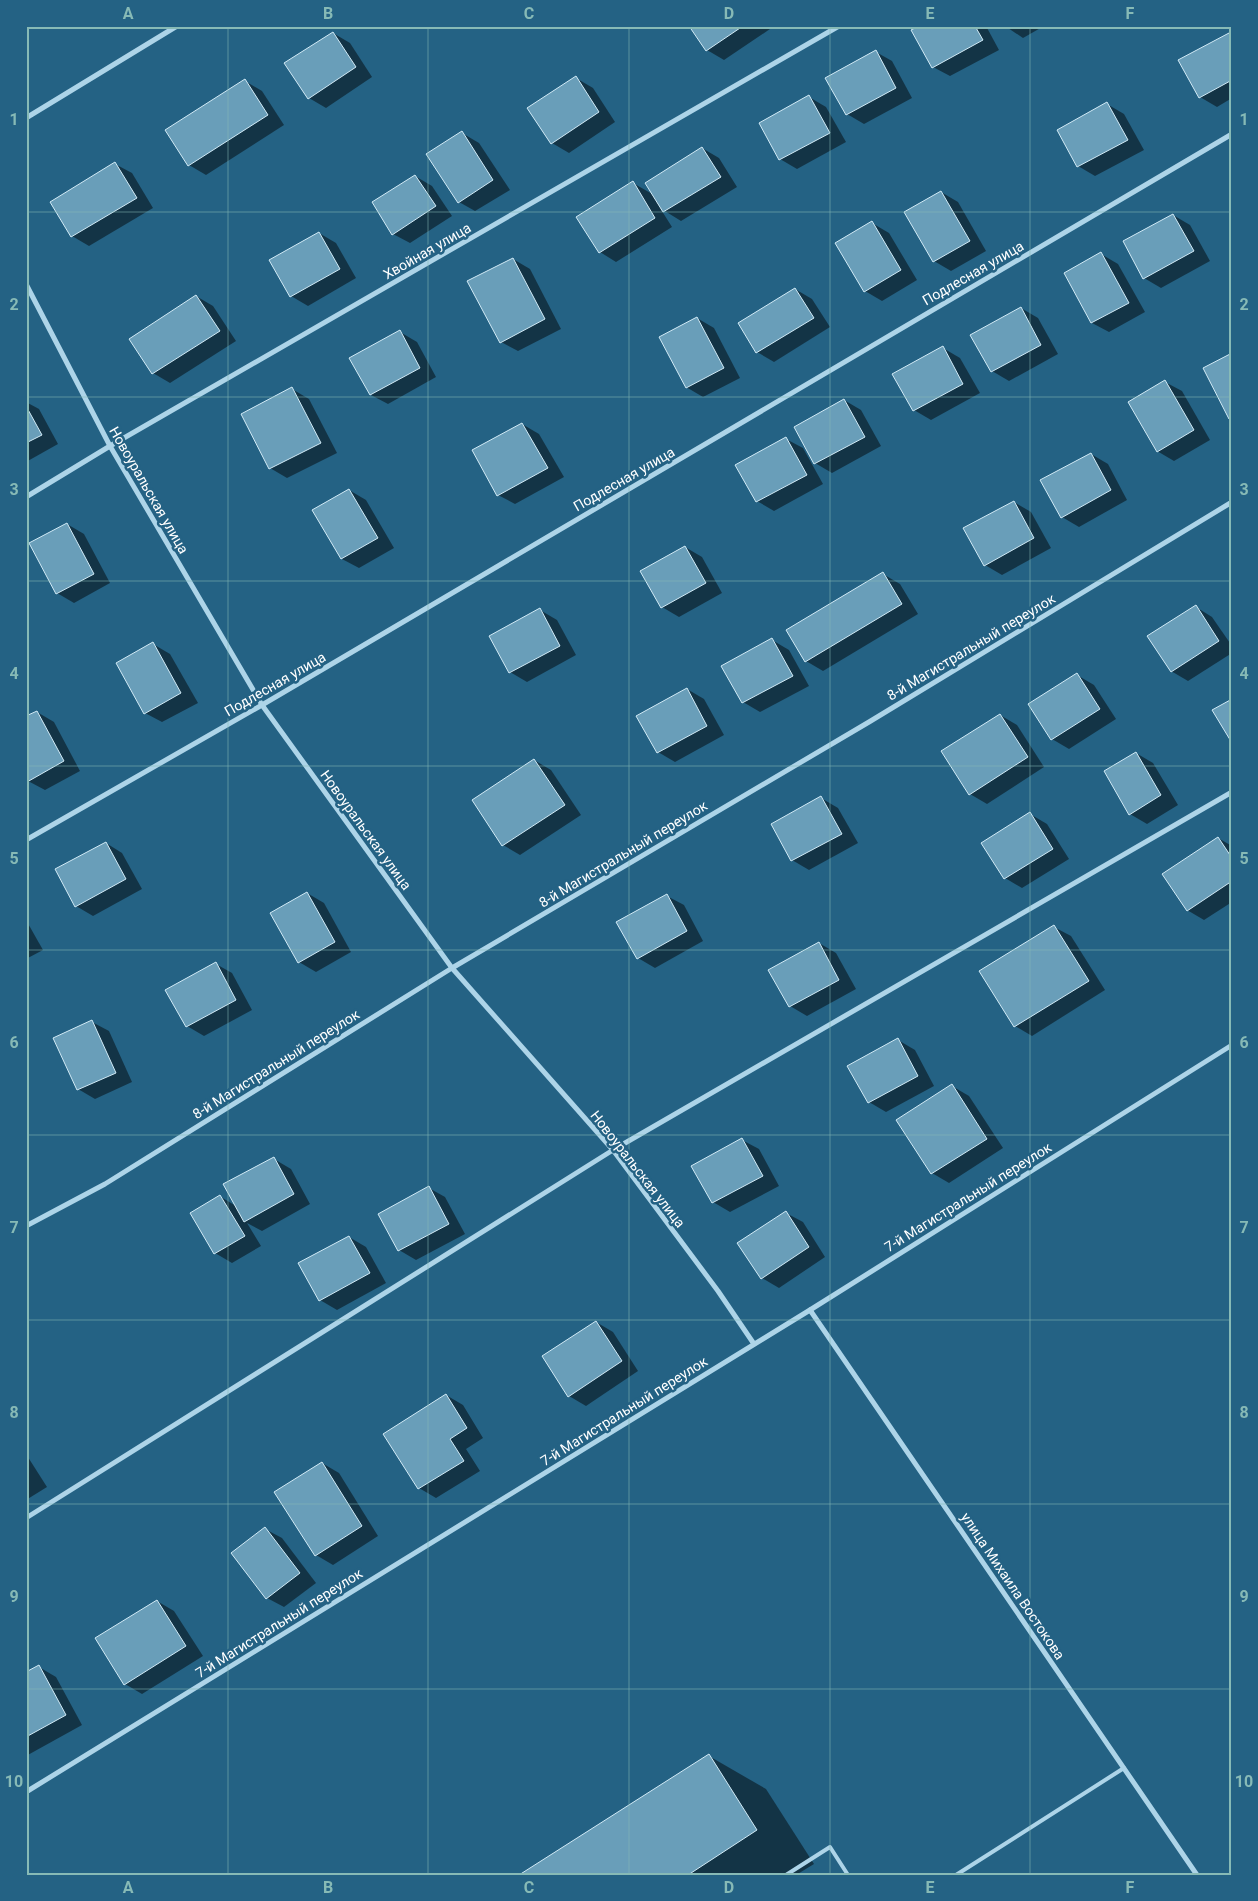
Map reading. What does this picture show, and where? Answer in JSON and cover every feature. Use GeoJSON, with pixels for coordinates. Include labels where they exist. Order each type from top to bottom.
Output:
{"type":"FeatureCollection","features":[{"type":"Feature","properties":{"kind":"street"},"geometry":{"type":"LineString","coordinates":[[26,118],[177,26]]}},
{"type":"Feature","properties":{"kind":"street","name":"Хвойная улица"},"geometry":{"type":"LineString","coordinates":[[26,497],[110,446],[839,26]]}},
{"type":"Feature","properties":{"kind":"street","name":"Подлесная улица"},"geometry":{"type":"LineString","coordinates":[[26,840],[262,705],[1232,134]]}},
{"type":"Feature","properties":{"kind":"street","name":"Новоуральская улица"},"geometry":{"type":"LineString","coordinates":[[26,284],[110,446],[262,705],[452,968],[613,1150],[754,1344]]}},
{"type":"Feature","properties":{"kind":"street","name":"8-й Магистральный переулок"},"geometry":{"type":"LineString","coordinates":[[26,1226],[105,1184],[452,968],[869,722],[1232,502]]}},
{"type":"Feature","properties":{"kind":"street"},"geometry":{"type":"LineString","coordinates":[[26,1518],[613,1150],[1232,792]]}},
{"type":"Feature","properties":{"kind":"street","name":"7-й Магистральный переулок"},"geometry":{"type":"LineString","coordinates":[[26,1792],[810,1310],[1232,1045]]}},
{"type":"Feature","properties":{"kind":"street","name":"улица Михаила Востокова"},"geometry":{"type":"LineString","coordinates":[[810,1310],[1197,1875]]}},
{"type":"Feature","properties":{"kind":"lane"},"geometry":{"type":"LineString","coordinates":[[956,1875],[1124,1768]]}},
{"type":"Feature","properties":{"kind":"lane"},"geometry":{"type":"LineString","coordinates":[[786,1875],[830,1847],[848,1875]]}},
{"type":"Feature","properties":{"kind":"building"},"geometry":{"type":"Polygon","coordinates":[[[689,26],[743,26],[706,51],[689,26]]]}},
{"type":"Feature","properties":{"kind":"building"},"geometry":{"type":"Polygon","coordinates":[[[919,26],[975,26],[983,40],[932,68],[911,30],[919,26]]]}},
{"type":"Feature","properties":{"kind":"building"},"geometry":{"type":"Polygon","coordinates":[[[333,32],[356,67],[308,99],[284,63],[333,32]]]}},
{"type":"Feature","properties":{"kind":"building"},"geometry":{"type":"Polygon","coordinates":[[[1229,33],[1232,39],[1232,80],[1199,98],[1178,60],[1229,33]]]}},
{"type":"Feature","properties":{"kind":"building"},"geometry":{"type":"Polygon","coordinates":[[[876,50],[896,88],[846,115],[825,78],[876,50]]]}},
{"type":"Feature","properties":{"kind":"building"},"geometry":{"type":"Polygon","coordinates":[[[576,76],[599,112],[551,144],[527,108],[576,76]]]}},
{"type":"Feature","properties":{"kind":"building"},"geometry":{"type":"Polygon","coordinates":[[[245,79],[268,115],[188,166],[165,130],[245,79]]]}},
{"type":"Feature","properties":{"kind":"building"},"geometry":{"type":"Polygon","coordinates":[[[809,95],[830,133],[779,160],[759,123],[809,95]]]}},
{"type":"Feature","properties":{"kind":"building"},"geometry":{"type":"Polygon","coordinates":[[[1107,102],[1128,140],[1077,167],[1057,130],[1107,102]]]}},
{"type":"Feature","properties":{"kind":"building"},"geometry":{"type":"Polygon","coordinates":[[[462,131],[493,180],[458,203],[426,154],[462,131]]]}},
{"type":"Feature","properties":{"kind":"building"},"geometry":{"type":"Polygon","coordinates":[[[702,147],[721,177],[663,212],[645,183],[702,147]]]}},
{"type":"Feature","properties":{"kind":"building"},"geometry":{"type":"Polygon","coordinates":[[[115,162],[137,198],[71,237],[50,202],[115,162]]]}},
{"type":"Feature","properties":{"kind":"building"},"geometry":{"type":"Polygon","coordinates":[[[415,175],[436,206],[392,235],[372,202],[415,175]]]}},
{"type":"Feature","properties":{"kind":"building"},"geometry":{"type":"Polygon","coordinates":[[[633,181],[655,218],[599,253],[576,217],[633,181]]]}},
{"type":"Feature","properties":{"kind":"building"},"geometry":{"type":"Polygon","coordinates":[[[941,191],[970,241],[933,262],[904,212],[941,191]]]}},
{"type":"Feature","properties":{"kind":"building"},"geometry":{"type":"Polygon","coordinates":[[[1173,214],[1194,251],[1143,279],[1123,241],[1173,214]]]}},
{"type":"Feature","properties":{"kind":"building"},"geometry":{"type":"Polygon","coordinates":[[[872,221],[901,270],[864,292],[835,243],[872,221]]]}},
{"type":"Feature","properties":{"kind":"building"},"geometry":{"type":"Polygon","coordinates":[[[319,232],[340,269],[290,297],[269,260],[319,232]]]}},
{"type":"Feature","properties":{"kind":"building"},"geometry":{"type":"Polygon","coordinates":[[[1101,252],[1129,303],[1091,323],[1064,273],[1101,252]]]}},
{"type":"Feature","properties":{"kind":"building"},"geometry":{"type":"Polygon","coordinates":[[[513,258],[545,319],[500,343],[467,281],[513,258]]]}},
{"type":"Feature","properties":{"kind":"building"},"geometry":{"type":"Polygon","coordinates":[[[795,288],[814,318],[756,353],[738,323],[795,288]]]}},
{"type":"Feature","properties":{"kind":"building"},"geometry":{"type":"Polygon","coordinates":[[[196,295],[220,331],[152,374],[129,339],[196,295]]]}},
{"type":"Feature","properties":{"kind":"building"},"geometry":{"type":"Polygon","coordinates":[[[1021,307],[1041,345],[991,372],[970,335],[1021,307]]]}},
{"type":"Feature","properties":{"kind":"building"},"geometry":{"type":"Polygon","coordinates":[[[697,317],[724,368],[686,388],[659,337],[697,317]]]}},
{"type":"Feature","properties":{"kind":"building"},"geometry":{"type":"Polygon","coordinates":[[[400,330],[420,368],[370,395],[349,358],[400,330]]]}},
{"type":"Feature","properties":{"kind":"building"},"geometry":{"type":"Polygon","coordinates":[[[943,346],[963,384],[913,411],[892,374],[943,346]]]}},
{"type":"Feature","properties":{"kind":"building"},"geometry":{"type":"Polygon","coordinates":[[[1232,353],[1232,417],[1229,419],[1203,368],[1232,353]]]}},
{"type":"Feature","properties":{"kind":"building"},"geometry":{"type":"Polygon","coordinates":[[[1165,380],[1194,430],[1157,452],[1128,402],[1165,380]]]}},
{"type":"Feature","properties":{"kind":"building"},"geometry":{"type":"Polygon","coordinates":[[[292,387],[321,443],[269,469],[241,414],[292,387]]]}},
{"type":"Feature","properties":{"kind":"building"},"geometry":{"type":"Polygon","coordinates":[[[844,399],[865,437],[814,464],[794,427],[844,399]]]}},
{"type":"Feature","properties":{"kind":"building"},"geometry":{"type":"Polygon","coordinates":[[[26,406],[42,435],[26,443],[26,406]]]}},
{"type":"Feature","properties":{"kind":"building"},"geometry":{"type":"Polygon","coordinates":[[[522,423],[548,468],[497,496],[472,450],[522,423]]]}},
{"type":"Feature","properties":{"kind":"building"},"geometry":{"type":"Polygon","coordinates":[[[786,437],[807,475],[756,502],[735,465],[786,437]]]}},
{"type":"Feature","properties":{"kind":"building"},"geometry":{"type":"Polygon","coordinates":[[[1091,453],[1111,490],[1061,518],[1040,480],[1091,453]]]}},
{"type":"Feature","properties":{"kind":"building"},"geometry":{"type":"Polygon","coordinates":[[[349,489],[378,538],[341,559],[312,510],[349,489]]]}},
{"type":"Feature","properties":{"kind":"building"},"geometry":{"type":"Polygon","coordinates":[[[1014,501],[1034,538],[984,566],[963,528],[1014,501]]]}},
{"type":"Feature","properties":{"kind":"building"},"geometry":{"type":"Polygon","coordinates":[[[67,523],[94,574],[56,594],[29,543],[67,523]]]}},
{"type":"Feature","properties":{"kind":"building"},"geometry":{"type":"Polygon","coordinates":[[[685,546],[706,583],[661,608],[640,571],[685,546]]]}},
{"type":"Feature","properties":{"kind":"building"},"geometry":{"type":"Polygon","coordinates":[[[883,572],[902,604],[805,662],[786,630],[883,572]]]}},
{"type":"Feature","properties":{"kind":"building"},"geometry":{"type":"Polygon","coordinates":[[[1196,605],[1219,641],[1171,672],[1147,636],[1196,605]]]}},
{"type":"Feature","properties":{"kind":"building"},"geometry":{"type":"Polygon","coordinates":[[[540,608],[560,646],[509,673],[489,636],[540,608]]]}},
{"type":"Feature","properties":{"kind":"building"},"geometry":{"type":"Polygon","coordinates":[[[772,638],[793,676],[742,703],[721,666],[772,638]]]}},
{"type":"Feature","properties":{"kind":"building"},"geometry":{"type":"Polygon","coordinates":[[[153,642],[181,693],[144,714],[116,663],[153,642]]]}},
{"type":"Feature","properties":{"kind":"building"},"geometry":{"type":"Polygon","coordinates":[[[1077,673],[1100,709],[1051,740],[1028,704],[1077,673]]]}},
{"type":"Feature","properties":{"kind":"building"},"geometry":{"type":"Polygon","coordinates":[[[687,688],[707,726],[657,753],[636,716],[687,688]]]}},
{"type":"Feature","properties":{"kind":"building"},"geometry":{"type":"Polygon","coordinates":[[[1232,699],[1232,743],[1212,710],[1232,699]]]}},
{"type":"Feature","properties":{"kind":"building"},"geometry":{"type":"Polygon","coordinates":[[[37,711],[64,761],[27,782],[26,716],[37,711]]]}},
{"type":"Feature","properties":{"kind":"building"},"geometry":{"type":"Polygon","coordinates":[[[1000,714],[1028,757],[969,795],[941,751],[1000,714]]]}},
{"type":"Feature","properties":{"kind":"building"},"geometry":{"type":"Polygon","coordinates":[[[1136,752],[1161,795],[1129,815],[1104,771],[1136,752]]]}},
{"type":"Feature","properties":{"kind":"building"},"geometry":{"type":"Polygon","coordinates":[[[534,759],[565,805],[502,846],[472,800],[534,759]]]}},
{"type":"Feature","properties":{"kind":"building"},"geometry":{"type":"Polygon","coordinates":[[[821,796],[842,834],[791,861],[771,824],[821,796]]]}},
{"type":"Feature","properties":{"kind":"building"},"geometry":{"type":"Polygon","coordinates":[[[1030,812],[1053,849],[1004,879],[981,843],[1030,812]]]}},
{"type":"Feature","properties":{"kind":"building"},"geometry":{"type":"Polygon","coordinates":[[[1218,837],[1232,858],[1232,881],[1187,911],[1162,874],[1218,837]]]}},
{"type":"Feature","properties":{"kind":"building"},"geometry":{"type":"Polygon","coordinates":[[[106,842],[126,879],[75,907],[55,869],[106,842]]]}},
{"type":"Feature","properties":{"kind":"building"},"geometry":{"type":"Polygon","coordinates":[[[307,892],[335,942],[298,963],[270,913],[307,892]]]}},
{"type":"Feature","properties":{"kind":"building"},"geometry":{"type":"Polygon","coordinates":[[[667,894],[687,931],[637,959],[616,922],[667,894]]]}},
{"type":"Feature","properties":{"kind":"building"},"geometry":{"type":"Polygon","coordinates":[[[1054,925],[1089,981],[1014,1027],[979,971],[1054,925]]]}},
{"type":"Feature","properties":{"kind":"building"},"geometry":{"type":"Polygon","coordinates":[[[819,942],[839,980],[789,1007],[768,970],[819,942]]]}},
{"type":"Feature","properties":{"kind":"building"},"geometry":{"type":"Polygon","coordinates":[[[216,962],[236,1000],[186,1027],[165,990],[216,962]]]}},
{"type":"Feature","properties":{"kind":"building"},"geometry":{"type":"Polygon","coordinates":[[[92,1020],[116,1073],[77,1090],[53,1038],[92,1020]]]}},
{"type":"Feature","properties":{"kind":"building"},"geometry":{"type":"Polygon","coordinates":[[[898,1038],[918,1076],[868,1103],[847,1066],[898,1038]]]}},
{"type":"Feature","properties":{"kind":"building"},"geometry":{"type":"Polygon","coordinates":[[[952,1084],[987,1139],[931,1174],[896,1120],[952,1084]]]}},
{"type":"Feature","properties":{"kind":"building"},"geometry":{"type":"Polygon","coordinates":[[[742,1138],[763,1176],[712,1203],[691,1166],[742,1138]]]}},
{"type":"Feature","properties":{"kind":"building"},"geometry":{"type":"Polygon","coordinates":[[[274,1157],[294,1194],[244,1222],[223,1184],[274,1157]]]}},
{"type":"Feature","properties":{"kind":"building"},"geometry":{"type":"Polygon","coordinates":[[[429,1186],[449,1224],[398,1251],[378,1214],[429,1186]]]}},
{"type":"Feature","properties":{"kind":"building"},"geometry":{"type":"Polygon","coordinates":[[[220,1195],[245,1236],[214,1254],[190,1213],[220,1195]]]}},
{"type":"Feature","properties":{"kind":"building"},"geometry":{"type":"Polygon","coordinates":[[[786,1211],[809,1247],[761,1279],[737,1243],[786,1211]]]}},
{"type":"Feature","properties":{"kind":"building"},"geometry":{"type":"Polygon","coordinates":[[[349,1236],[370,1273],[319,1301],[298,1263],[349,1236]]]}},
{"type":"Feature","properties":{"kind":"building"},"geometry":{"type":"Polygon","coordinates":[[[596,1321],[622,1361],[568,1397],[542,1356],[596,1321]]]}},
{"type":"Feature","properties":{"kind":"building"},"geometry":{"type":"Polygon","coordinates":[[[446,1394],[467,1428],[450,1439],[464,1461],[418,1489],[383,1434],[446,1394]]]}},
{"type":"Feature","properties":{"kind":"building"},"geometry":{"type":"Polygon","coordinates":[[[322,1462],[362,1526],[315,1556],[274,1492],[322,1462]]]}},
{"type":"Feature","properties":{"kind":"building"},"geometry":{"type":"Polygon","coordinates":[[[265,1527],[300,1573],[266,1599],[231,1553],[265,1527]]]}},
{"type":"Feature","properties":{"kind":"building"},"geometry":{"type":"Polygon","coordinates":[[[157,1600],[186,1646],[124,1685],[95,1638],[157,1600]]]}},
{"type":"Feature","properties":{"kind":"building"},"geometry":{"type":"Polygon","coordinates":[[[39,1665],[66,1715],[26,1737],[26,1672],[39,1665]]]}},
{"type":"Feature","properties":{"kind":"building"},"geometry":{"type":"Polygon","coordinates":[[[709,1754],[757,1830],[688,1875],[519,1875],[709,1754]]]}}]}
